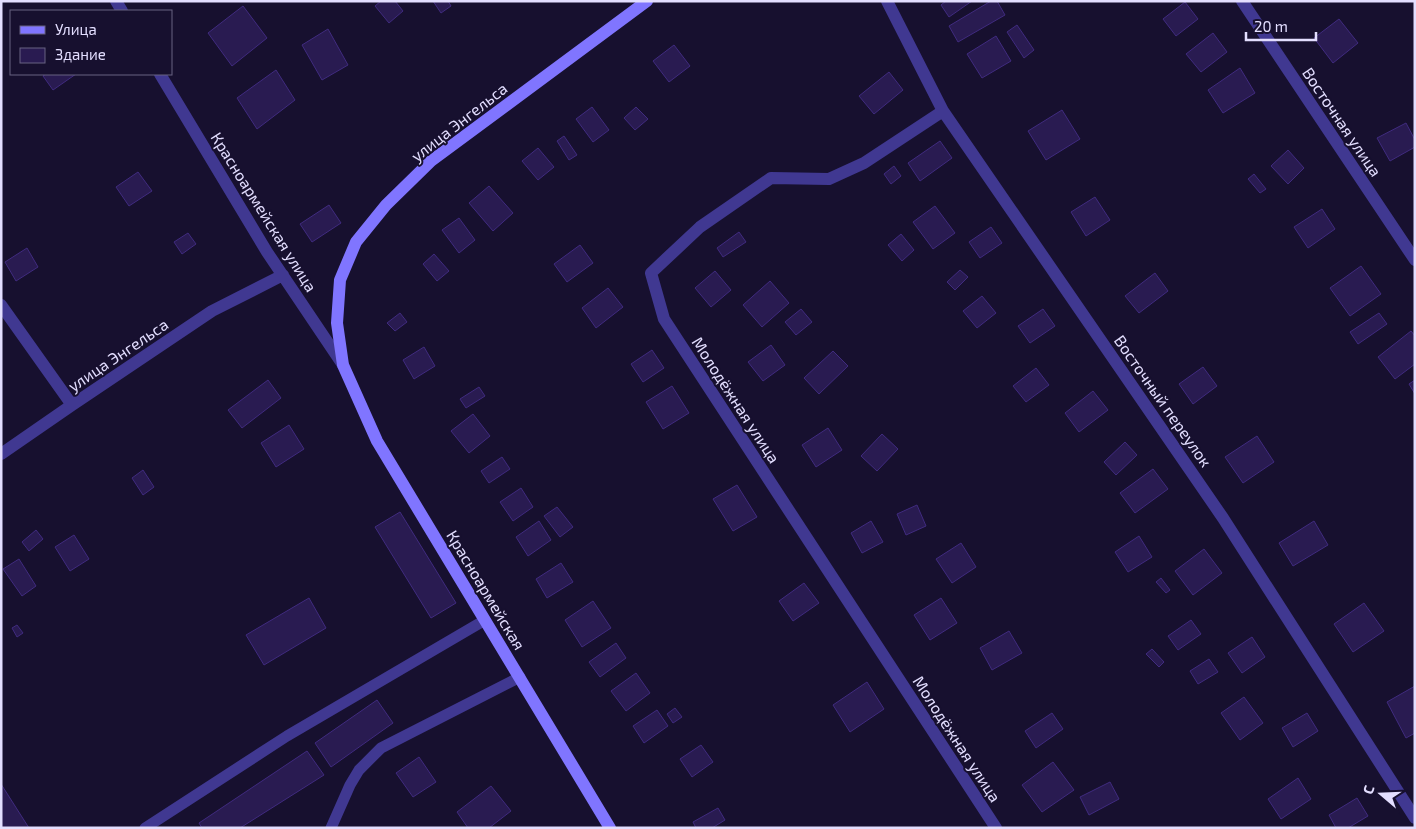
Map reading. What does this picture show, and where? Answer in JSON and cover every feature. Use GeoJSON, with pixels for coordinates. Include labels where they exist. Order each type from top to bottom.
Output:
{"type":"FeatureCollection","features":[{"type":"Feature","properties":{"kind":"street","name":"улица Энгельса"},"geometry":{"type":"LineString","coordinates":[[344,365],[337,323],[340,280],[356,242],[386,205],[431,161],[647,1]]}},
{"type":"Feature","properties":{"kind":"street","name":"Восточный переулок"},"geometry":{"type":"LineString","coordinates":[[887,1],[943,111],[1223,518],[1415,818]]}},
{"type":"Feature","properties":{"kind":"street","name":"Восточная улица"},"geometry":{"type":"LineString","coordinates":[[1242,1],[1415,260]]}},
{"type":"Feature","properties":{"kind":"street","name":"Красноармейская улица"},"geometry":{"type":"LineString","coordinates":[[161,75],[267,252],[344,365]]}},
{"type":"Feature","properties":{"kind":"street","name":"Молодёжная улица"},"geometry":{"type":"LineString","coordinates":[[943,111],[864,163],[829,179],[771,178],[700,227],[651,273],[664,319],[996,828]]}},
{"type":"Feature","properties":{"kind":"street","name":"улица Энгельса"},"geometry":{"type":"LineString","coordinates":[[1,454],[212,311],[283,275]]}},
{"type":"Feature","properties":{"kind":"street"},"geometry":{"type":"LineString","coordinates":[[1,305],[72,405]]}},
{"type":"Feature","properties":{"kind":"street","name":"Красноармейская"},"geometry":{"type":"LineString","coordinates":[[344,365],[377,441],[610,828]]}},
{"type":"Feature","properties":{"kind":"lane"},"geometry":{"type":"LineString","coordinates":[[145,828],[287,736],[485,620]]}},
{"type":"Feature","properties":{"kind":"lane"},"geometry":{"type":"LineString","coordinates":[[331,828],[350,785],[359,770],[381,748],[520,677]]}},
{"type":"Feature","properties":{"kind":"building"},"geometry":{"type":"Polygon","coordinates":[[[381,1],[395,1],[403,11],[389,23],[375,6],[381,1]]]}},
{"type":"Feature","properties":{"kind":"building"},"geometry":{"type":"Polygon","coordinates":[[[433,1],[448,1],[451,6],[441,13],[433,1]]]}},
{"type":"Feature","properties":{"kind":"building"},"geometry":{"type":"Polygon","coordinates":[[[946,1],[972,1],[949,17],[941,5],[946,1]]]}},
{"type":"Feature","properties":{"kind":"building"},"geometry":{"type":"Polygon","coordinates":[[[991,1],[997,1],[1005,15],[958,42],[949,26],[991,1]]]}},
{"type":"Feature","properties":{"kind":"building"},"geometry":{"type":"Polygon","coordinates":[[[1185,2],[1198,19],[1176,36],[1163,19],[1185,2]]]}},
{"type":"Feature","properties":{"kind":"building"},"geometry":{"type":"Polygon","coordinates":[[[243,6],[267,38],[232,66],[208,33],[243,6]]]}},
{"type":"Feature","properties":{"kind":"building"},"geometry":{"type":"Polygon","coordinates":[[[1339,19],[1358,43],[1333,63],[1314,38],[1339,19]]]}},
{"type":"Feature","properties":{"kind":"building"},"geometry":{"type":"Polygon","coordinates":[[[1017,25],[1034,50],[1024,58],[1007,32],[1017,25]]]}},
{"type":"Feature","properties":{"kind":"building"},"geometry":{"type":"Polygon","coordinates":[[[328,29],[348,65],[322,80],[302,45],[328,29]]]}},
{"type":"Feature","properties":{"kind":"building"},"geometry":{"type":"Polygon","coordinates":[[[1213,33],[1227,52],[1201,72],[1186,54],[1213,33]]]}},
{"type":"Feature","properties":{"kind":"building"},"geometry":{"type":"Polygon","coordinates":[[[996,36],[1011,61],[982,78],[967,54],[996,36]]]}},
{"type":"Feature","properties":{"kind":"building"},"geometry":{"type":"Polygon","coordinates":[[[674,45],[690,66],[669,82],[653,61],[674,45]]]}},
{"type":"Feature","properties":{"kind":"building"},"geometry":{"type":"Polygon","coordinates":[[[1240,68],[1255,93],[1223,113],[1208,90],[1240,68]]]}},
{"type":"Feature","properties":{"kind":"building"},"geometry":{"type":"Polygon","coordinates":[[[276,70],[295,100],[257,129],[237,98],[276,70]]]}},
{"type":"Feature","properties":{"kind":"building"},"geometry":{"type":"Polygon","coordinates":[[[889,72],[903,90],[874,114],[859,96],[889,72]]]}},
{"type":"Feature","properties":{"kind":"building"},"geometry":{"type":"Polygon","coordinates":[[[44,75],[75,75],[53,90],[43,76],[44,75]]]}},
{"type":"Feature","properties":{"kind":"building"},"geometry":{"type":"Polygon","coordinates":[[[592,107],[609,130],[593,142],[576,119],[592,107]]]}},
{"type":"Feature","properties":{"kind":"building"},"geometry":{"type":"Polygon","coordinates":[[[636,107],[648,119],[635,130],[624,118],[636,107]]]}},
{"type":"Feature","properties":{"kind":"building"},"geometry":{"type":"Polygon","coordinates":[[[1062,110],[1080,139],[1046,160],[1028,131],[1062,110]]]}},
{"type":"Feature","properties":{"kind":"building"},"geometry":{"type":"Polygon","coordinates":[[[1406,123],[1415,140],[1415,147],[1390,161],[1377,138],[1406,123]]]}},
{"type":"Feature","properties":{"kind":"building"},"geometry":{"type":"Polygon","coordinates":[[[564,136],[577,155],[569,160],[557,141],[564,136]]]}},
{"type":"Feature","properties":{"kind":"building"},"geometry":{"type":"Polygon","coordinates":[[[940,141],[952,158],[920,181],[908,163],[940,141]]]}},
{"type":"Feature","properties":{"kind":"building"},"geometry":{"type":"Polygon","coordinates":[[[538,148],[554,167],[538,180],[522,161],[538,148]]]}},
{"type":"Feature","properties":{"kind":"building"},"geometry":{"type":"Polygon","coordinates":[[[1288,150],[1304,168],[1288,184],[1271,166],[1288,150]]]}},
{"type":"Feature","properties":{"kind":"building"},"geometry":{"type":"Polygon","coordinates":[[[894,166],[901,176],[891,184],[884,174],[894,166]]]}},
{"type":"Feature","properties":{"kind":"building"},"geometry":{"type":"Polygon","coordinates":[[[138,172],[152,191],[129,206],[116,187],[138,172]]]}},
{"type":"Feature","properties":{"kind":"building"},"geometry":{"type":"Polygon","coordinates":[[[1254,174],[1266,189],[1260,193],[1248,179],[1254,174]]]}},
{"type":"Feature","properties":{"kind":"building"},"geometry":{"type":"Polygon","coordinates":[[[489,186],[513,213],[493,231],[469,203],[489,186]]]}},
{"type":"Feature","properties":{"kind":"building"},"geometry":{"type":"Polygon","coordinates":[[[1095,197],[1110,220],[1086,236],[1071,212],[1095,197]]]}},
{"type":"Feature","properties":{"kind":"building"},"geometry":{"type":"Polygon","coordinates":[[[329,205],[341,223],[312,242],[300,224],[329,205]]]}},
{"type":"Feature","properties":{"kind":"building"},"geometry":{"type":"Polygon","coordinates":[[[935,206],[955,233],[933,249],[913,222],[935,206]]]}},
{"type":"Feature","properties":{"kind":"building"},"geometry":{"type":"Polygon","coordinates":[[[1322,209],[1335,229],[1308,248],[1294,227],[1322,209]]]}},
{"type":"Feature","properties":{"kind":"building"},"geometry":{"type":"Polygon","coordinates":[[[459,218],[475,240],[459,253],[442,230],[459,218]]]}},
{"type":"Feature","properties":{"kind":"building"},"geometry":{"type":"Polygon","coordinates":[[[991,227],[1002,243],[980,258],[969,242],[991,227]]]}},
{"type":"Feature","properties":{"kind":"building"},"geometry":{"type":"Polygon","coordinates":[[[739,232],[746,242],[723,257],[717,248],[739,232]]]}},
{"type":"Feature","properties":{"kind":"building"},"geometry":{"type":"Polygon","coordinates":[[[188,233],[196,244],[182,254],[174,242],[188,233]]]}},
{"type":"Feature","properties":{"kind":"building"},"geometry":{"type":"Polygon","coordinates":[[[901,234],[914,250],[902,261],[888,245],[901,234]]]}},
{"type":"Feature","properties":{"kind":"building"},"geometry":{"type":"Polygon","coordinates":[[[580,245],[593,263],[567,282],[554,264],[580,245]]]}},
{"type":"Feature","properties":{"kind":"building"},"geometry":{"type":"Polygon","coordinates":[[[27,248],[38,267],[16,281],[5,262],[27,248]]]}},
{"type":"Feature","properties":{"kind":"building"},"geometry":{"type":"Polygon","coordinates":[[[434,254],[449,271],[437,281],[423,264],[434,254]]]}},
{"type":"Feature","properties":{"kind":"building"},"geometry":{"type":"Polygon","coordinates":[[[1361,266],[1381,294],[1350,316],[1330,288],[1361,266]]]}},
{"type":"Feature","properties":{"kind":"building"},"geometry":{"type":"Polygon","coordinates":[[[960,270],[968,277],[955,290],[947,282],[960,270]]]}},
{"type":"Feature","properties":{"kind":"building"},"geometry":{"type":"Polygon","coordinates":[[[715,271],[731,290],[711,307],[695,288],[715,271]]]}},
{"type":"Feature","properties":{"kind":"building"},"geometry":{"type":"Polygon","coordinates":[[[1155,273],[1168,291],[1139,313],[1125,296],[1155,273]]]}},
{"type":"Feature","properties":{"kind":"building"},"geometry":{"type":"Polygon","coordinates":[[[770,281],[789,303],[762,327],[743,305],[770,281]]]}},
{"type":"Feature","properties":{"kind":"building"},"geometry":{"type":"Polygon","coordinates":[[[608,288],[623,307],[596,328],[582,308],[608,288]]]}},
{"type":"Feature","properties":{"kind":"building"},"geometry":{"type":"Polygon","coordinates":[[[982,296],[996,313],[977,328],[963,311],[982,296]]]}},
{"type":"Feature","properties":{"kind":"building"},"geometry":{"type":"Polygon","coordinates":[[[801,309],[812,322],[796,335],[785,322],[801,309]]]}},
{"type":"Feature","properties":{"kind":"building"},"geometry":{"type":"Polygon","coordinates":[[[1043,309],[1055,326],[1030,343],[1018,326],[1043,309]]]}},
{"type":"Feature","properties":{"kind":"building"},"geometry":{"type":"Polygon","coordinates":[[[400,313],[407,322],[395,331],[387,323],[400,313]]]}},
{"type":"Feature","properties":{"kind":"building"},"geometry":{"type":"Polygon","coordinates":[[[1379,313],[1387,324],[1358,344],[1350,332],[1379,313]]]}},
{"type":"Feature","properties":{"kind":"building"},"geometry":{"type":"Polygon","coordinates":[[[1411,331],[1415,336],[1415,364],[1395,379],[1378,357],[1411,331]]]}},
{"type":"Feature","properties":{"kind":"building"},"geometry":{"type":"Polygon","coordinates":[[[771,345],[785,365],[763,381],[748,362],[771,345]]]}},
{"type":"Feature","properties":{"kind":"building"},"geometry":{"type":"Polygon","coordinates":[[[424,347],[435,366],[414,379],[403,360],[424,347]]]}},
{"type":"Feature","properties":{"kind":"building"},"geometry":{"type":"Polygon","coordinates":[[[652,350],[664,368],[643,382],[631,364],[652,350]]]}},
{"type":"Feature","properties":{"kind":"building"},"geometry":{"type":"Polygon","coordinates":[[[833,351],[848,366],[819,394],[804,378],[833,351]]]}},
{"type":"Feature","properties":{"kind":"building"},"geometry":{"type":"Polygon","coordinates":[[[1203,367],[1217,386],[1193,404],[1179,384],[1203,367]]]}},
{"type":"Feature","properties":{"kind":"building"},"geometry":{"type":"Polygon","coordinates":[[[1036,368],[1049,385],[1026,402],[1013,386],[1036,368]]]}},
{"type":"Feature","properties":{"kind":"building"},"geometry":{"type":"Polygon","coordinates":[[[268,380],[281,398],[242,428],[228,410],[268,380]]]}},
{"type":"Feature","properties":{"kind":"building"},"geometry":{"type":"Polygon","coordinates":[[[1415,380],[1415,394],[1409,384],[1415,380]]]}},
{"type":"Feature","properties":{"kind":"building"},"geometry":{"type":"Polygon","coordinates":[[[672,386],[689,413],[663,429],[646,402],[672,386]]]}},
{"type":"Feature","properties":{"kind":"building"},"geometry":{"type":"Polygon","coordinates":[[[479,387],[485,396],[466,408],[460,399],[479,387]]]}},
{"type":"Feature","properties":{"kind":"building"},"geometry":{"type":"Polygon","coordinates":[[[1093,391],[1108,410],[1079,432],[1065,413],[1093,391]]]}},
{"type":"Feature","properties":{"kind":"building"},"geometry":{"type":"Polygon","coordinates":[[[473,414],[490,436],[469,453],[451,431],[473,414]]]}},
{"type":"Feature","properties":{"kind":"building"},"geometry":{"type":"Polygon","coordinates":[[[289,425],[304,449],[276,467],[261,443],[289,425]]]}},
{"type":"Feature","properties":{"kind":"building"},"geometry":{"type":"Polygon","coordinates":[[[828,428],[842,450],[816,467],[802,445],[828,428]]]}},
{"type":"Feature","properties":{"kind":"building"},"geometry":{"type":"Polygon","coordinates":[[[882,434],[898,449],[877,471],[861,456],[882,434]]]}},
{"type":"Feature","properties":{"kind":"building"},"geometry":{"type":"Polygon","coordinates":[[[1257,436],[1274,462],[1243,483],[1225,457],[1257,436]]]}},
{"type":"Feature","properties":{"kind":"building"},"geometry":{"type":"Polygon","coordinates":[[[1125,442],[1137,455],[1116,475],[1104,462],[1125,442]]]}},
{"type":"Feature","properties":{"kind":"building"},"geometry":{"type":"Polygon","coordinates":[[[502,457],[510,469],[489,483],[481,471],[502,457]]]}},
{"type":"Feature","properties":{"kind":"building"},"geometry":{"type":"Polygon","coordinates":[[[1153,469],[1168,489],[1135,513],[1120,493],[1153,469]]]}},
{"type":"Feature","properties":{"kind":"building"},"geometry":{"type":"Polygon","coordinates":[[[143,470],[154,487],[143,495],[132,478],[143,470]]]}},
{"type":"Feature","properties":{"kind":"building"},"geometry":{"type":"Polygon","coordinates":[[[737,485],[757,517],[733,531],[713,499],[737,485]]]}},
{"type":"Feature","properties":{"kind":"building"},"geometry":{"type":"Polygon","coordinates":[[[521,488],[533,507],[513,521],[500,502],[521,488]]]}},
{"type":"Feature","properties":{"kind":"building"},"geometry":{"type":"Polygon","coordinates":[[[917,505],[926,526],[906,535],[897,514],[917,505]]]}},
{"type":"Feature","properties":{"kind":"building"},"geometry":{"type":"Polygon","coordinates":[[[557,507],[573,527],[560,537],[544,516],[557,507]]]}},
{"type":"Feature","properties":{"kind":"building"},"geometry":{"type":"Polygon","coordinates":[[[400,512],[456,603],[431,618],[375,527],[400,512]]]}},
{"type":"Feature","properties":{"kind":"building"},"geometry":{"type":"Polygon","coordinates":[[[539,521],[551,540],[528,556],[516,537],[539,521]]]}},
{"type":"Feature","properties":{"kind":"building"},"geometry":{"type":"Polygon","coordinates":[[[871,521],[883,542],[862,553],[851,533],[871,521]]]}},
{"type":"Feature","properties":{"kind":"building"},"geometry":{"type":"Polygon","coordinates":[[[1314,521],[1328,545],[1293,566],[1279,543],[1314,521]]]}},
{"type":"Feature","properties":{"kind":"building"},"geometry":{"type":"Polygon","coordinates":[[[36,530],[43,539],[29,551],[22,542],[36,530]]]}},
{"type":"Feature","properties":{"kind":"building"},"geometry":{"type":"Polygon","coordinates":[[[74,535],[89,559],[70,571],[55,547],[74,535]]]}},
{"type":"Feature","properties":{"kind":"building"},"geometry":{"type":"Polygon","coordinates":[[[1139,536],[1152,557],[1128,572],[1115,552],[1139,536]]]}},
{"type":"Feature","properties":{"kind":"building"},"geometry":{"type":"Polygon","coordinates":[[[961,543],[976,567],[952,583],[936,559],[961,543]]]}},
{"type":"Feature","properties":{"kind":"building"},"geometry":{"type":"Polygon","coordinates":[[[1204,549],[1222,573],[1193,595],[1175,571],[1204,549]]]}},
{"type":"Feature","properties":{"kind":"building"},"geometry":{"type":"Polygon","coordinates":[[[19,559],[36,586],[22,596],[3,569],[19,559]]]}},
{"type":"Feature","properties":{"kind":"building"},"geometry":{"type":"Polygon","coordinates":[[[561,563],[573,582],[547,598],[536,579],[561,563]]]}},
{"type":"Feature","properties":{"kind":"building"},"geometry":{"type":"Polygon","coordinates":[[[1161,578],[1170,590],[1166,593],[1156,582],[1161,578]]]}},
{"type":"Feature","properties":{"kind":"building"},"geometry":{"type":"Polygon","coordinates":[[[804,583],[819,603],[793,621],[779,601],[804,583]]]}},
{"type":"Feature","properties":{"kind":"building"},"geometry":{"type":"Polygon","coordinates":[[[309,598],[326,628],[264,665],[246,635],[309,598]]]}},
{"type":"Feature","properties":{"kind":"building"},"geometry":{"type":"Polygon","coordinates":[[[941,598],[957,623],[930,640],[914,615],[941,598]]]}},
{"type":"Feature","properties":{"kind":"building"},"geometry":{"type":"Polygon","coordinates":[[[593,601],[611,628],[582,647],[565,620],[593,601]]]}},
{"type":"Feature","properties":{"kind":"building"},"geometry":{"type":"Polygon","coordinates":[[[1364,603],[1384,631],[1353,652],[1334,624],[1364,603]]]}},
{"type":"Feature","properties":{"kind":"building"},"geometry":{"type":"Polygon","coordinates":[[[1191,620],[1201,634],[1178,650],[1168,636],[1191,620]]]}},
{"type":"Feature","properties":{"kind":"building"},"geometry":{"type":"Polygon","coordinates":[[[17,625],[23,633],[17,637],[12,628],[17,625]]]}},
{"type":"Feature","properties":{"kind":"building"},"geometry":{"type":"Polygon","coordinates":[[[1009,631],[1022,653],[992,670],[980,648],[1009,631]]]}},
{"type":"Feature","properties":{"kind":"building"},"geometry":{"type":"Polygon","coordinates":[[[1252,637],[1265,657],[1242,673],[1228,653],[1252,637]]]}},
{"type":"Feature","properties":{"kind":"building"},"geometry":{"type":"Polygon","coordinates":[[[616,643],[626,658],[600,677],[589,662],[616,643]]]}},
{"type":"Feature","properties":{"kind":"building"},"geometry":{"type":"Polygon","coordinates":[[[1152,649],[1164,662],[1159,667],[1146,654],[1152,649]]]}},
{"type":"Feature","properties":{"kind":"building"},"geometry":{"type":"Polygon","coordinates":[[[1209,659],[1218,672],[1198,684],[1190,671],[1209,659]]]}},
{"type":"Feature","properties":{"kind":"building"},"geometry":{"type":"Polygon","coordinates":[[[636,673],[650,693],[626,711],[611,691],[636,673]]]}},
{"type":"Feature","properties":{"kind":"building"},"geometry":{"type":"Polygon","coordinates":[[[867,682],[884,709],[850,732],[833,705],[867,682]]]}},
{"type":"Feature","properties":{"kind":"building"},"geometry":{"type":"Polygon","coordinates":[[[1415,686],[1415,733],[1406,738],[1387,702],[1415,686]]]}},
{"type":"Feature","properties":{"kind":"building"},"geometry":{"type":"Polygon","coordinates":[[[1244,697],[1263,723],[1240,740],[1221,713],[1244,697]]]}},
{"type":"Feature","properties":{"kind":"building"},"geometry":{"type":"Polygon","coordinates":[[[377,700],[393,723],[331,767],[315,743],[377,700]]]}},
{"type":"Feature","properties":{"kind":"building"},"geometry":{"type":"Polygon","coordinates":[[[675,708],[682,717],[673,723],[667,714],[675,708]]]}},
{"type":"Feature","properties":{"kind":"building"},"geometry":{"type":"Polygon","coordinates":[[[657,710],[668,726],[644,743],[633,726],[657,710]]]}},
{"type":"Feature","properties":{"kind":"building"},"geometry":{"type":"Polygon","coordinates":[[[1052,713],[1063,729],[1036,748],[1025,731],[1052,713]]]}},
{"type":"Feature","properties":{"kind":"building"},"geometry":{"type":"Polygon","coordinates":[[[1307,713],[1318,731],[1293,747],[1282,728],[1307,713]]]}},
{"type":"Feature","properties":{"kind":"building"},"geometry":{"type":"Polygon","coordinates":[[[701,745],[713,762],[692,777],[680,759],[701,745]]]}},
{"type":"Feature","properties":{"kind":"building"},"geometry":{"type":"Polygon","coordinates":[[[307,751],[324,775],[240,828],[202,828],[199,823],[307,751]]]}},
{"type":"Feature","properties":{"kind":"building"},"geometry":{"type":"Polygon","coordinates":[[[419,757],[436,782],[413,797],[396,773],[419,757]]]}},
{"type":"Feature","properties":{"kind":"building"},"geometry":{"type":"Polygon","coordinates":[[[1053,762],[1074,790],[1042,812],[1022,785],[1053,762]]]}},
{"type":"Feature","properties":{"kind":"building"},"geometry":{"type":"Polygon","coordinates":[[[1298,778],[1311,799],[1281,819],[1268,799],[1298,778]]]}},
{"type":"Feature","properties":{"kind":"building"},"geometry":{"type":"Polygon","coordinates":[[[1110,782],[1119,799],[1089,815],[1080,797],[1110,782]]]}},
{"type":"Feature","properties":{"kind":"building"},"geometry":{"type":"Polygon","coordinates":[[[1,784],[29,828],[1,828],[1,784]]]}},
{"type":"Feature","properties":{"kind":"building"},"geometry":{"type":"Polygon","coordinates":[[[491,786],[511,811],[489,828],[468,828],[457,812],[491,786]]]}},
{"type":"Feature","properties":{"kind":"building"},"geometry":{"type":"Polygon","coordinates":[[[1357,798],[1368,816],[1348,828],[1336,828],[1329,815],[1357,798]]]}},
{"type":"Feature","properties":{"kind":"building"},"geometry":{"type":"Polygon","coordinates":[[[718,808],[725,820],[712,828],[696,828],[693,822],[718,808]]]}}]}
